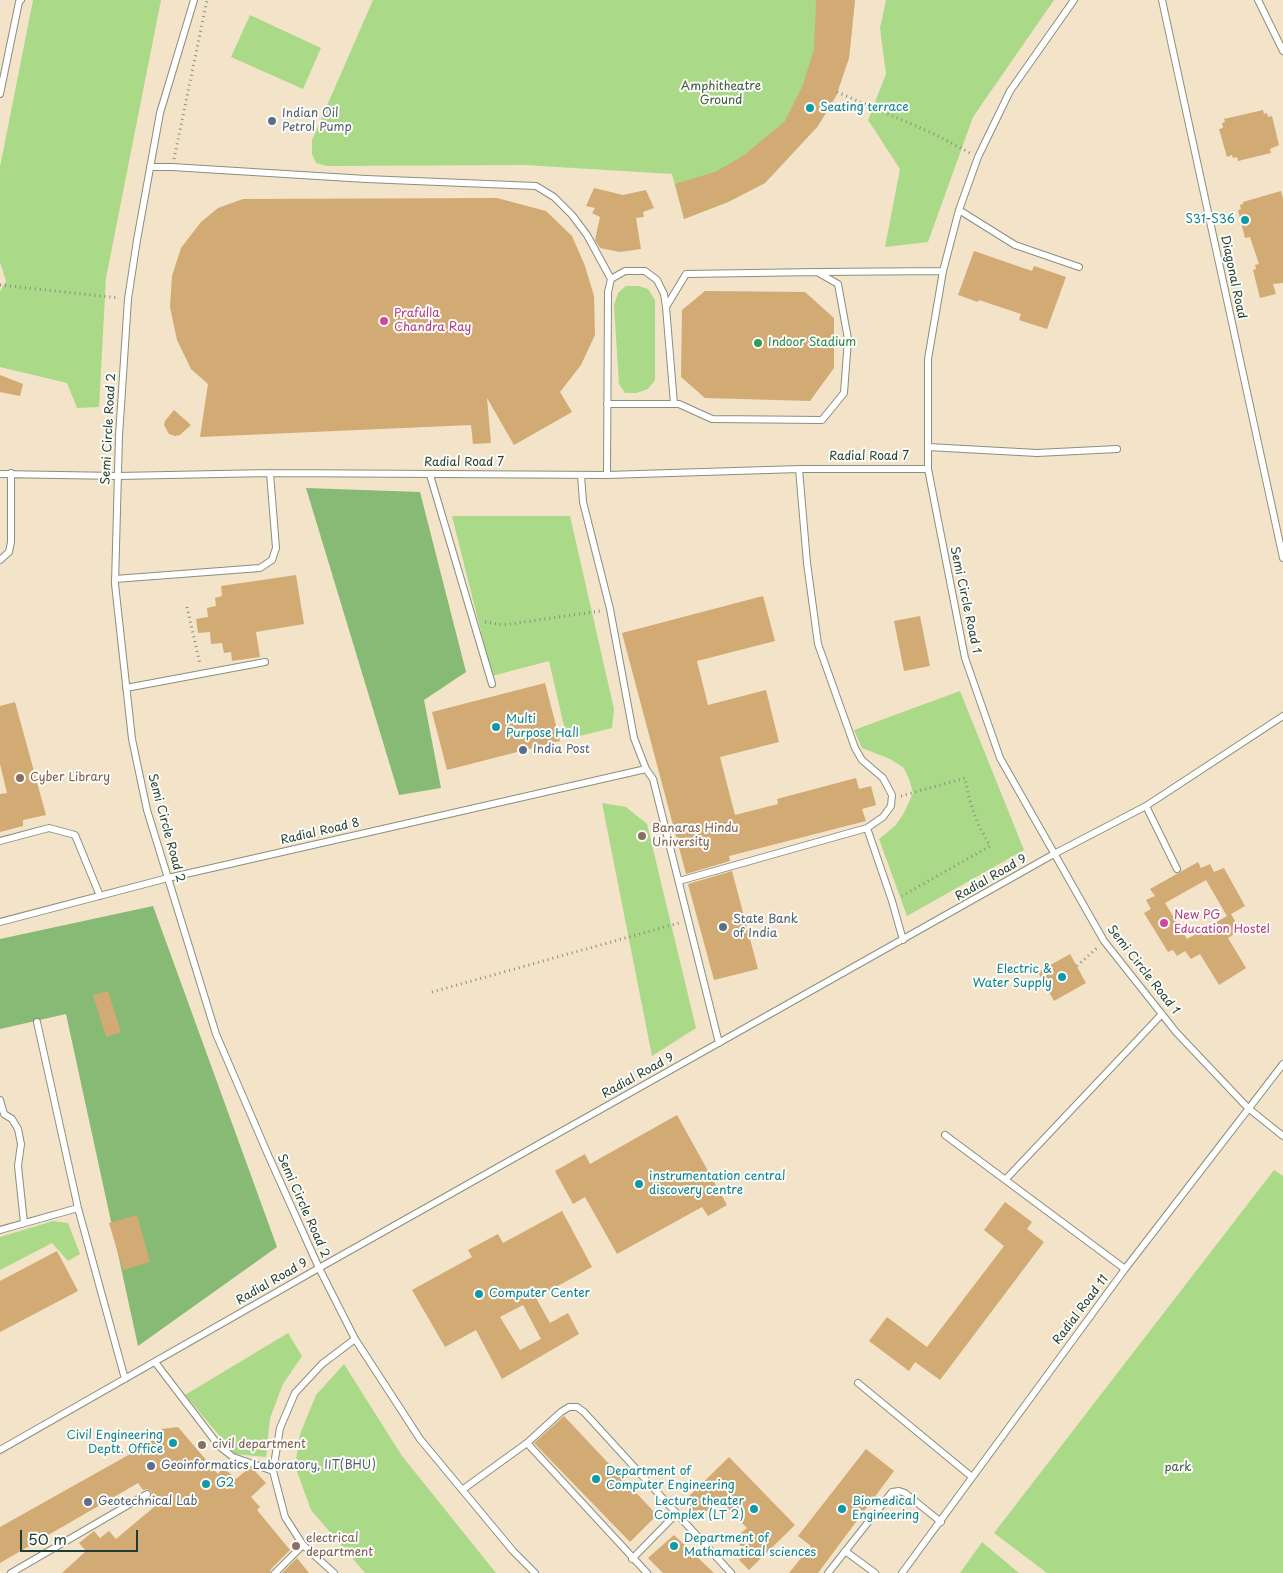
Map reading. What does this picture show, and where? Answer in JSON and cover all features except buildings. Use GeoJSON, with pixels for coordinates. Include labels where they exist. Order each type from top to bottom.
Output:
{"type":"FeatureCollection","features":[{"type":"Feature","properties":{"kind":"lane"},"geometry":{"type":"LineString","coordinates":[[0,94],[19,2],[21,0]]}},
{"type":"Feature","properties":{"kind":"lane","name":"Semi Circle Road 2"},"geometry":{"type":"LineString","coordinates":[[194,0],[160,113],[136,240],[128,299],[119,436],[115,579],[132,739],[147,810],[216,1034],[319,1268],[355,1338],[420,1439],[512,1551],[535,1573]]}},
{"type":"Feature","properties":{"kind":"lane","name":"Semi Circle Road 1"},"geometry":{"type":"LineString","coordinates":[[1074,0],[1010,91],[978,157],[959,210],[943,271],[928,359],[928,468],[965,658],[1000,758],[1104,941],[1176,1032],[1248,1108],[1283,1136]]}},
{"type":"Feature","properties":{"kind":"lane","name":"Diagonal Road"},"geometry":{"type":"LineString","coordinates":[[1162,0],[1283,558]]}},
{"type":"Feature","properties":{"kind":"lane"},"geometry":{"type":"LineString","coordinates":[[1258,0],[1283,51]]}},
{"type":"Feature","properties":{"kind":"lane"},"geometry":{"type":"LineString","coordinates":[[150,167],[536,186],[554,197],[572,215],[587,236],[611,279],[608,292],[607,475]]}},
{"type":"Feature","properties":{"kind":"lane"},"geometry":{"type":"LineString","coordinates":[[959,210],[1015,245],[1079,267]]}},
{"type":"Feature","properties":{"kind":"lane"},"geometry":{"type":"LineString","coordinates":[[611,279],[625,271],[645,271],[657,280],[664,294],[666,307],[674,404]]}},
{"type":"Feature","properties":{"kind":"lane"},"geometry":{"type":"LineString","coordinates":[[666,307],[686,274],[943,271]]}},
{"type":"Feature","properties":{"kind":"lane"},"geometry":{"type":"LineString","coordinates":[[607,404],[679,404],[712,419],[822,420],[844,393],[848,339],[838,284],[817,272]]}},
{"type":"Feature","properties":{"kind":"lane"},"geometry":{"type":"LineString","coordinates":[[928,447],[1037,453],[1117,449]]}},
{"type":"Feature","properties":{"kind":"lane","name":"Radial Road 7"},"geometry":{"type":"LineString","coordinates":[[0,474],[118,476],[270,473],[607,475],[799,469],[928,468]]}},
{"type":"Feature","properties":{"kind":"lane"},"geometry":{"type":"LineString","coordinates":[[679,881],[868,828],[883,817],[891,806],[892,795],[883,778],[862,760],[855,748],[818,644],[807,563],[799,469]]}},
{"type":"Feature","properties":{"kind":"lane"},"geometry":{"type":"LineString","coordinates":[[0,560],[8,552],[11,542],[11,473]]}},
{"type":"Feature","properties":{"kind":"lane"},"geometry":{"type":"LineString","coordinates":[[115,579],[260,568],[272,560],[276,548],[270,473]]}},
{"type":"Feature","properties":{"kind":"lane"},"geometry":{"type":"LineString","coordinates":[[430,475],[492,684]]}},
{"type":"Feature","properties":{"kind":"lane"},"geometry":{"type":"LineString","coordinates":[[581,475],[583,502],[610,609],[634,738],[646,769],[653,779],[719,1043]]}},
{"type":"Feature","properties":{"kind":"lane"},"geometry":{"type":"LineString","coordinates":[[126,688],[265,662]]}},
{"type":"Feature","properties":{"kind":"lane","name":"Radial Road 9"},"geometry":{"type":"LineString","coordinates":[[0,1450],[1054,854],[1146,806],[1283,716]]}},
{"type":"Feature","properties":{"kind":"lane","name":"Radial Road 8"},"geometry":{"type":"LineString","coordinates":[[0,922],[168,878],[646,769]]}},
{"type":"Feature","properties":{"kind":"lane"},"geometry":{"type":"LineString","coordinates":[[1146,806],[1177,869]]}},
{"type":"Feature","properties":{"kind":"lane"},"geometry":{"type":"LineString","coordinates":[[0,841],[49,828],[75,834],[100,896]]}},
{"type":"Feature","properties":{"kind":"lane"},"geometry":{"type":"LineString","coordinates":[[868,828],[903,940]]}},
{"type":"Feature","properties":{"kind":"lane"},"geometry":{"type":"LineString","coordinates":[[1006,1179],[1162,1014]]}},
{"type":"Feature","properties":{"kind":"lane"},"geometry":{"type":"LineString","coordinates":[[37,1022],[78,1208],[125,1379]]}},
{"type":"Feature","properties":{"kind":"lane","name":"Radial Road 11"},"geometry":{"type":"LineString","coordinates":[[902,1573],[1125,1269],[1283,1064]]}},
{"type":"Feature","properties":{"kind":"lane"},"geometry":{"type":"LineString","coordinates":[[0,1100],[4,1114],[12,1118],[18,1129],[21,1144],[18,1166],[24,1223]]}},
{"type":"Feature","properties":{"kind":"lane"},"geometry":{"type":"LineString","coordinates":[[945,1135],[1125,1269]]}},
{"type":"Feature","properties":{"kind":"lane"},"geometry":{"type":"LineString","coordinates":[[0,1230],[78,1208]]}},
{"type":"Feature","properties":{"kind":"lane"},"geometry":{"type":"LineString","coordinates":[[334,1573],[303,1545],[285,1517],[273,1471],[280,1428],[296,1393],[322,1364],[355,1338]]}},
{"type":"Feature","properties":{"kind":"lane"},"geometry":{"type":"LineString","coordinates":[[155,1362],[219,1446],[233,1456],[273,1471]]}},
{"type":"Feature","properties":{"kind":"lane"},"geometry":{"type":"LineString","coordinates":[[858,1383],[972,1477]]}},
{"type":"Feature","properties":{"kind":"lane"},"geometry":{"type":"LineString","coordinates":[[462,1490],[527,1443],[561,1412],[569,1407],[577,1407],[584,1412],[730,1573]]}},
{"type":"Feature","properties":{"kind":"lane"},"geometry":{"type":"LineString","coordinates":[[527,1443],[632,1559],[647,1573]]}},
{"type":"Feature","properties":{"kind":"lane"},"geometry":{"type":"LineString","coordinates":[[828,1573],[892,1492],[899,1491],[905,1494],[941,1522]]}},
{"type":"Feature","properties":{"kind":"lane"},"geometry":{"type":"LineString","coordinates":[[11,1573],[147,1494]]}},
{"type":"Feature","properties":{"kind":"lane"},"geometry":{"type":"LineString","coordinates":[[632,1559],[676,1514]]}},
{"type":"Feature","properties":{"kind":"lane"},"geometry":{"type":"LineString","coordinates":[[275,1573],[303,1545]]}},
{"type":"Feature","properties":{"kind":"lane"},"geometry":{"type":"LineString","coordinates":[[845,1551],[874,1573]]}},
{"type":"Feature","properties":{"kind":"path"},"geometry":{"type":"LineString","coordinates":[[172,167],[207,0]]}},
{"type":"Feature","properties":{"kind":"path"},"geometry":{"type":"LineString","coordinates":[[837,92],[932,134],[978,157]]}},
{"type":"Feature","properties":{"kind":"path"},"geometry":{"type":"LineString","coordinates":[[0,285],[128,299]]}},
{"type":"Feature","properties":{"kind":"path"},"geometry":{"type":"LineString","coordinates":[[187,607],[202,674]]}},
{"type":"Feature","properties":{"kind":"path"},"geometry":{"type":"LineString","coordinates":[[472,620],[503,625],[610,609]]}},
{"type":"Feature","properties":{"kind":"path"},"geometry":{"type":"LineString","coordinates":[[892,799],[965,778],[968,798],[977,822],[990,846],[892,901]]}},
{"type":"Feature","properties":{"kind":"path"},"geometry":{"type":"LineString","coordinates":[[432,992],[688,920]]}},
{"type":"Feature","properties":{"kind":"path"},"geometry":{"type":"LineString","coordinates":[[1077,966],[1104,941]]}},
{"type":"Feature","properties":{"kind":"green space"},"geometry":{"type":"Polygon","coordinates":[[[33,0],[161,0],[106,278],[99,407],[77,408],[67,383],[0,367],[0,291],[6,281],[0,262],[0,167],[33,0]]]}},
{"type":"Feature","properties":{"kind":"green space","name":"Amphitheatre Ground"},"geometry":{"type":"Polygon","coordinates":[[[373,0],[855,0],[849,58],[836,96],[818,126],[765,183],[728,202],[684,219],[672,174],[525,165],[327,166],[316,163],[312,154],[312,140],[373,0]]]}},
{"type":"Feature","properties":{"kind":"green space"},"geometry":{"type":"Polygon","coordinates":[[[886,0],[1054,0],[973,117],[928,242],[885,247],[900,169],[868,120],[886,74],[880,28],[886,0]]]}},
{"type":"Feature","properties":{"kind":"green space"},"geometry":{"type":"Polygon","coordinates":[[[250,15],[321,48],[303,89],[231,57],[250,15]]]}},
{"type":"Feature","properties":{"kind":"green space"},"geometry":{"type":"Polygon","coordinates":[[[626,286],[639,286],[648,289],[655,300],[655,380],[648,389],[636,393],[625,393],[619,384],[614,305],[618,293],[626,286]]]}},
{"type":"Feature","properties":{"kind":"green space"},"geometry":{"type":"Polygon","coordinates":[[[306,488],[420,492],[466,672],[424,700],[441,788],[399,795],[306,488]]]}},
{"type":"Feature","properties":{"kind":"green space"},"geometry":{"type":"Polygon","coordinates":[[[452,516],[570,516],[614,709],[612,728],[567,739],[549,661],[492,676],[452,516]]]}},
{"type":"Feature","properties":{"kind":"green space"},"geometry":{"type":"Polygon","coordinates":[[[960,691],[1024,850],[907,916],[879,839],[895,826],[904,813],[913,793],[904,768],[890,759],[862,748],[854,730],[960,691]]]}},
{"type":"Feature","properties":{"kind":"green space"},"geometry":{"type":"Polygon","coordinates":[[[602,803],[626,807],[647,824],[696,1028],[652,1056],[602,803]]]}},
{"type":"Feature","properties":{"kind":"green space"},"geometry":{"type":"Polygon","coordinates":[[[153,906],[277,1247],[138,1346],[66,1014],[0,1029],[0,939],[153,906]]]}},
{"type":"Feature","properties":{"kind":"green space","name":"park"},"geometry":{"type":"Polygon","coordinates":[[[1274,1170],[1283,1176],[1283,1573],[1047,1573],[994,1533],[1274,1170]]]}},
{"type":"Feature","properties":{"kind":"green space"},"geometry":{"type":"Polygon","coordinates":[[[53,1221],[68,1223],[80,1254],[68,1261],[52,1243],[0,1270],[0,1237],[53,1221]]]}},
{"type":"Feature","properties":{"kind":"green space"},"geometry":{"type":"Polygon","coordinates":[[[288,1333],[302,1356],[283,1384],[270,1418],[266,1457],[235,1454],[185,1395],[288,1333]]]}},
{"type":"Feature","properties":{"kind":"green space"},"geometry":{"type":"Polygon","coordinates":[[[344,1364],[402,1456],[496,1573],[365,1573],[311,1510],[295,1466],[300,1434],[316,1395],[344,1364]]]}},
{"type":"Feature","properties":{"kind":"green space"},"geometry":{"type":"Polygon","coordinates":[[[982,1542],[1019,1573],[960,1573],[982,1542]]]}},
{"type":"Feature","properties":{"kind":"place","name":"Seating terrace"},"geometry":{"type":"Point","coordinates":[810,108]}},
{"type":"Feature","properties":{"kind":"place","name":"Indian Oil Petrol Pump"},"geometry":{"type":"Point","coordinates":[272,121]}},
{"type":"Feature","properties":{"kind":"place","name":"S31-S36"},"geometry":{"type":"Point","coordinates":[1245,220]}},
{"type":"Feature","properties":{"kind":"place","name":"Prafulla Chandra Ray"},"geometry":{"type":"Point","coordinates":[384,321]}},
{"type":"Feature","properties":{"kind":"place","name":"Indoor Stadium"},"geometry":{"type":"Point","coordinates":[758,343]}},
{"type":"Feature","properties":{"kind":"place","name":"Multi Purpose Hall"},"geometry":{"type":"Point","coordinates":[496,727]}},
{"type":"Feature","properties":{"kind":"place","name":"India Post"},"geometry":{"type":"Point","coordinates":[523,750]}},
{"type":"Feature","properties":{"kind":"place","name":"Cyber Library"},"geometry":{"type":"Point","coordinates":[20,778]}},
{"type":"Feature","properties":{"kind":"place","name":"Banaras Hindu University"},"geometry":{"type":"Point","coordinates":[642,836]}},
{"type":"Feature","properties":{"kind":"place","name":"New PG Education Hostel"},"geometry":{"type":"Point","coordinates":[1164,923]}},
{"type":"Feature","properties":{"kind":"place","name":"State Bank of India"},"geometry":{"type":"Point","coordinates":[723,927]}},
{"type":"Feature","properties":{"kind":"place","name":"Electric & Water Supply"},"geometry":{"type":"Point","coordinates":[1062,977]}},
{"type":"Feature","properties":{"kind":"place","name":"instrumentation central discovery centre"},"geometry":{"type":"Point","coordinates":[639,1184]}},
{"type":"Feature","properties":{"kind":"place","name":"Computer Center"},"geometry":{"type":"Point","coordinates":[479,1294]}},
{"type":"Feature","properties":{"kind":"place","name":"Civil Engineering Deptt. Office"},"geometry":{"type":"Point","coordinates":[173,1443]}},
{"type":"Feature","properties":{"kind":"place","name":"civil department"},"geometry":{"type":"Point","coordinates":[202,1445]}},
{"type":"Feature","properties":{"kind":"place","name":"Geoinformatics Laboratory, IIT(BHU)"},"geometry":{"type":"Point","coordinates":[151,1466]}},
{"type":"Feature","properties":{"kind":"place","name":"Department of Computer Engineering"},"geometry":{"type":"Point","coordinates":[596,1479]}},
{"type":"Feature","properties":{"kind":"place","name":"G2"},"geometry":{"type":"Point","coordinates":[206,1484]}},
{"type":"Feature","properties":{"kind":"place","name":"Geotechnical Lab"},"geometry":{"type":"Point","coordinates":[88,1502]}},
{"type":"Feature","properties":{"kind":"place","name":"Lecture theater Complex (LT 2)"},"geometry":{"type":"Point","coordinates":[754,1509]}},
{"type":"Feature","properties":{"kind":"place","name":"Biomedical Engineering"},"geometry":{"type":"Point","coordinates":[842,1509]}},
{"type":"Feature","properties":{"kind":"place","name":"electrical department"},"geometry":{"type":"Point","coordinates":[296,1546]}},
{"type":"Feature","properties":{"kind":"place","name":"Department of Mathamatical sciences"},"geometry":{"type":"Point","coordinates":[674,1546]}}]}
